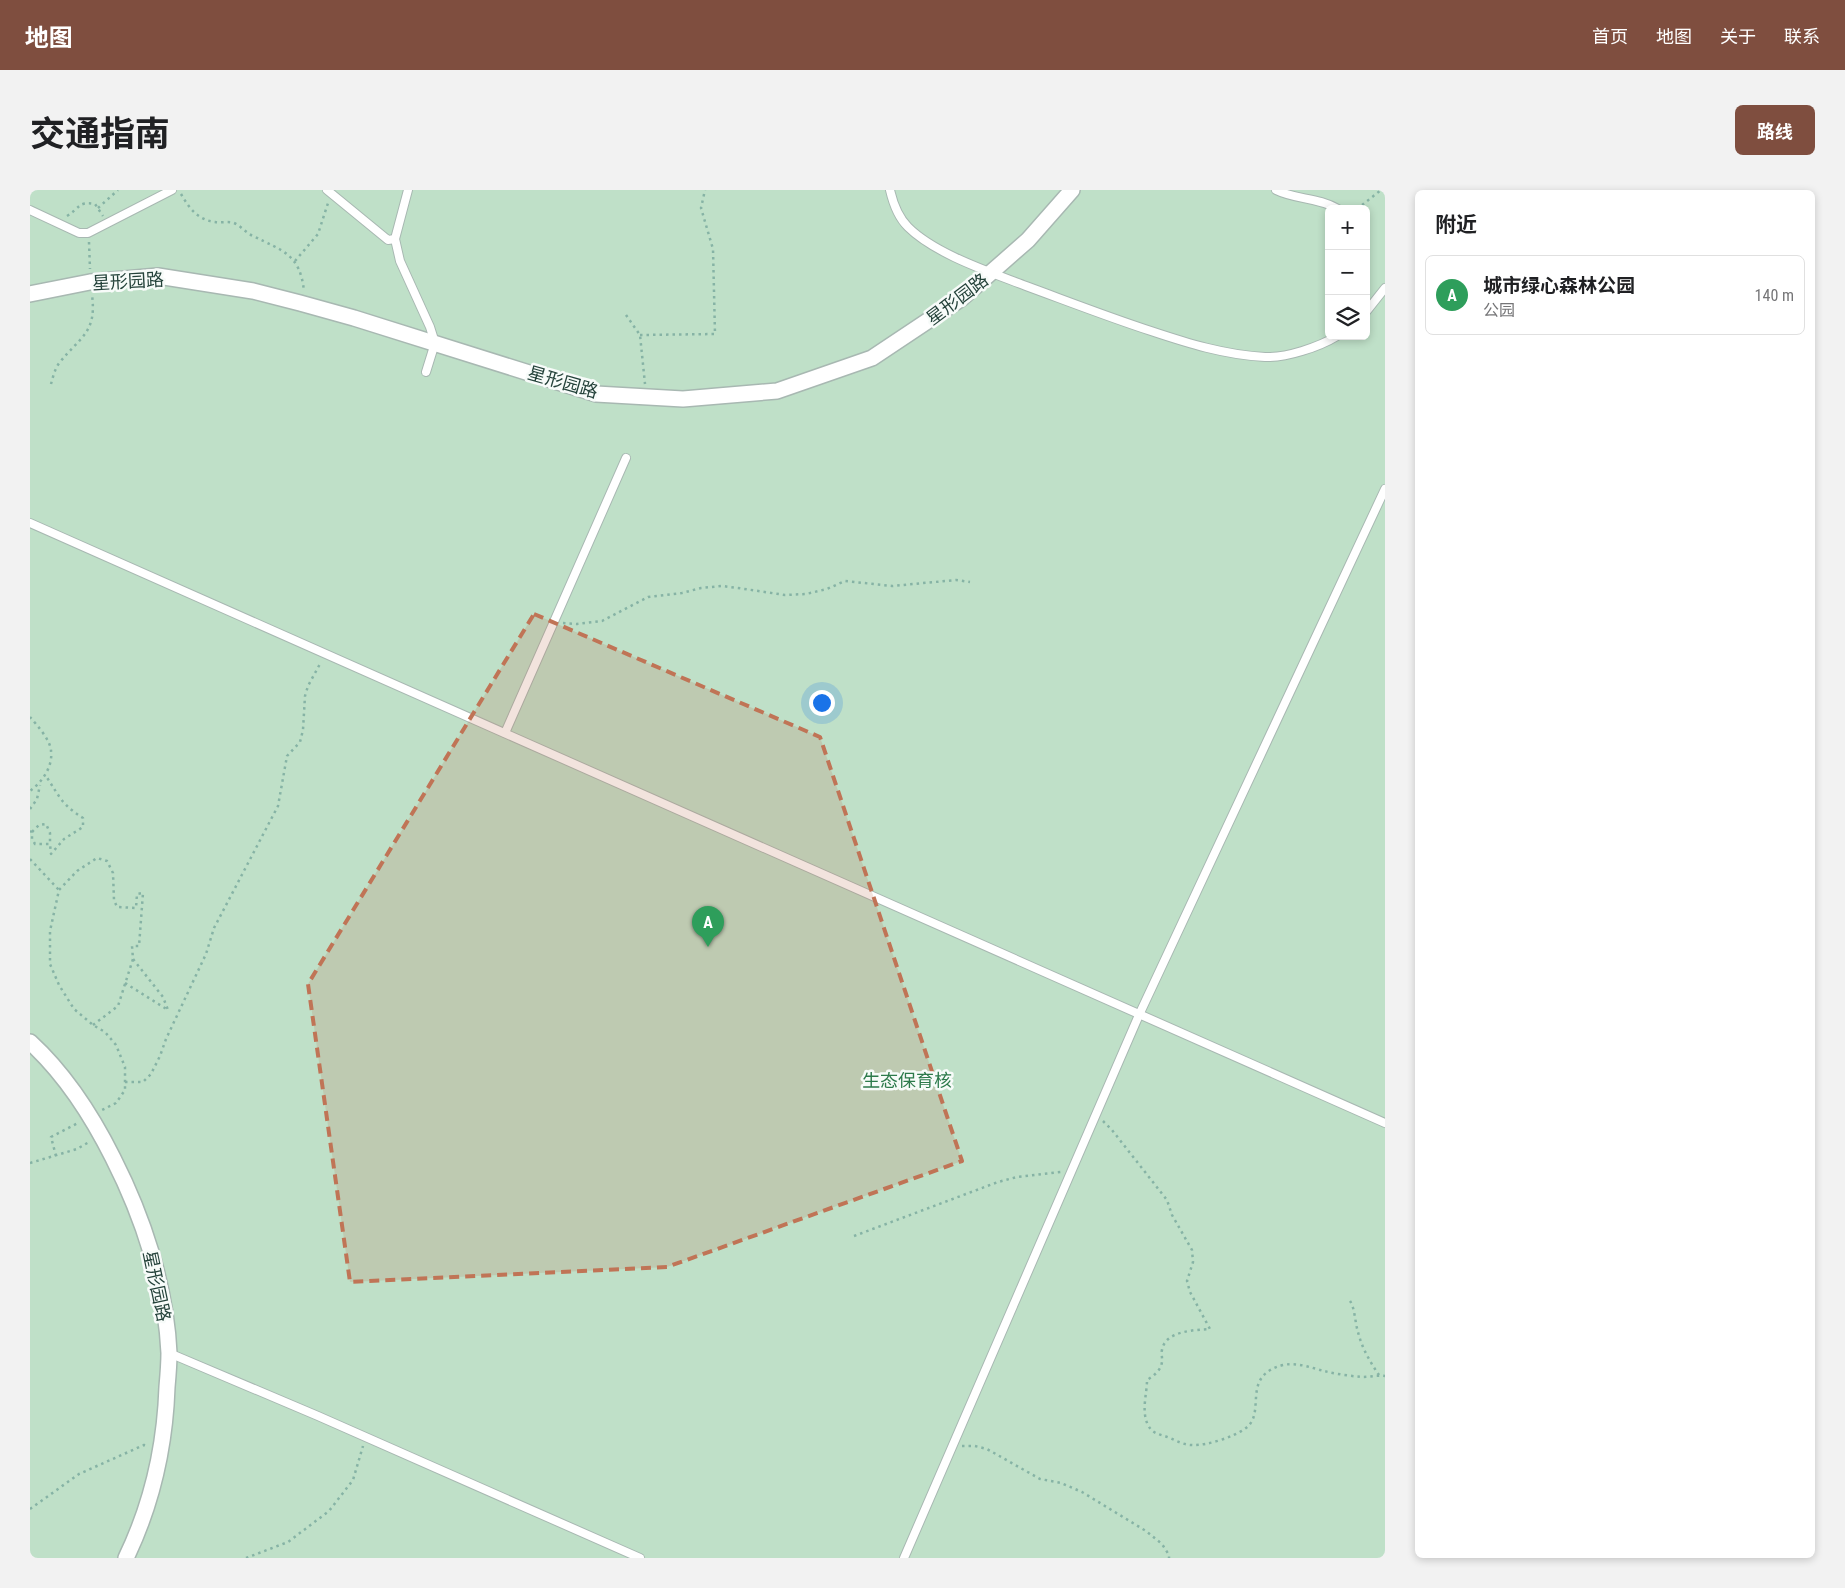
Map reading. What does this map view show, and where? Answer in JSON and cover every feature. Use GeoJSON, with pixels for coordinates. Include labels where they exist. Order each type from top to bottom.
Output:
{"type":"FeatureCollection","features":[{"type":"Feature","properties":{"kind":"street","name":"星形园路"},"geometry":{"type":"LineString","coordinates":[[30,294],[90,282],[158,276],[253,291],[300,303],[354,318],[596,394],[682,399],[777,391],[872,358],[962,298],[1028,240],[1072,190]]}},
{"type":"Feature","properties":{"kind":"street","name":"星形园路"},"geometry":{"type":"LineString","coordinates":[[30,1042],[70,1087],[101,1134],[127,1185],[143,1226],[156,1269],[166,1323],[169,1353],[166,1415],[157,1471],[139,1531],[126,1558]]}},
{"type":"Feature","properties":{"kind":"lane"},"geometry":{"type":"LineString","coordinates":[[30,210],[79,233],[88,233],[172,190]]}},
{"type":"Feature","properties":{"kind":"lane"},"geometry":{"type":"LineString","coordinates":[[408,190],[395,239],[400,261],[430,327],[434,343],[426,372]]}},
{"type":"Feature","properties":{"kind":"lane"},"geometry":{"type":"LineString","coordinates":[[890,190],[893,204],[908,227],[930,244],[991,273],[1090,310],[1178,340],[1231,354],[1275,356],[1300,352],[1328,340]]}},
{"type":"Feature","properties":{"kind":"lane"},"geometry":{"type":"LineString","coordinates":[[1276,190],[1300,198],[1327,202],[1332,205]]}},
{"type":"Feature","properties":{"kind":"lane"},"geometry":{"type":"LineString","coordinates":[[330,192],[388,240],[395,239]]}},
{"type":"Feature","properties":{"kind":"lane"},"geometry":{"type":"LineString","coordinates":[[1370,307],[1385,288]]}},
{"type":"Feature","properties":{"kind":"lane"},"geometry":{"type":"LineString","coordinates":[[505,733],[626,458]]}},
{"type":"Feature","properties":{"kind":"lane"},"geometry":{"type":"LineString","coordinates":[[904,1558],[1140,1015],[1385,489]]}},
{"type":"Feature","properties":{"kind":"lane"},"geometry":{"type":"LineString","coordinates":[[30,522],[1385,1124]]}},
{"type":"Feature","properties":{"kind":"lane"},"geometry":{"type":"LineString","coordinates":[[169,1353],[366,1437],[640,1558]]}},
{"type":"Feature","properties":{"kind":"path"},"geometry":{"type":"LineString","coordinates":[[98,208],[118,190]]}},
{"type":"Feature","properties":{"kind":"path"},"geometry":{"type":"LineString","coordinates":[[180,190],[188,205],[198,216],[214,222],[232,222],[248,234],[278,248],[295,261],[304,292],[300,303]]}},
{"type":"Feature","properties":{"kind":"path"},"geometry":{"type":"LineString","coordinates":[[640,335],[715,334],[713,250],[701,208],[705,190]]}},
{"type":"Feature","properties":{"kind":"path"},"geometry":{"type":"LineString","coordinates":[[1362,205],[1381,190]]}},
{"type":"Feature","properties":{"kind":"path"},"geometry":{"type":"LineString","coordinates":[[295,261],[318,234],[330,192]]}},
{"type":"Feature","properties":{"kind":"path"},"geometry":{"type":"LineString","coordinates":[[55,221],[71,213],[79,205],[87,203],[95,204],[108,223]]}},
{"type":"Feature","properties":{"kind":"path"},"geometry":{"type":"LineString","coordinates":[[51,384],[58,364],[90,329],[93,304],[88,233]]}},
{"type":"Feature","properties":{"kind":"path"},"geometry":{"type":"LineString","coordinates":[[626,315],[640,335],[647,397]]}},
{"type":"Feature","properties":{"kind":"path"},"geometry":{"type":"LineString","coordinates":[[554,623],[577,624],[602,621],[648,597],[682,593],[701,588],[722,586],[785,595],[806,594],[827,589],[845,581],[892,586],[956,580],[970,582]]}},
{"type":"Feature","properties":{"kind":"path"},"geometry":{"type":"LineString","coordinates":[[124,1082],[143,1082],[151,1074],[206,954],[214,928],[278,806],[287,756],[300,742],[302,736],[308,686],[326,654]]}},
{"type":"Feature","properties":{"kind":"path"},"geometry":{"type":"LineString","coordinates":[[30,718],[40,728],[52,749],[50,764],[40,784],[37,799],[30,808]]}},
{"type":"Feature","properties":{"kind":"path"},"geometry":{"type":"LineString","coordinates":[[44,775],[53,785],[61,799],[73,812],[83,818],[83,827],[64,839],[51,854],[50,833],[46,824],[39,825],[31,832],[34,844],[50,844]]}},
{"type":"Feature","properties":{"kind":"path"},"geometry":{"type":"LineString","coordinates":[[30,791],[40,784]]}},
{"type":"Feature","properties":{"kind":"path"},"geometry":{"type":"LineString","coordinates":[[56,1156],[51,1137],[116,1102],[124,1090],[125,1067],[116,1045],[105,1032],[93,1025],[74,1009],[59,986],[50,964],[50,931],[59,890],[78,871],[96,858],[107,861],[113,873],[114,900],[117,907],[136,908],[137,894],[143,893],[139,946],[132,946],[133,959],[118,1006],[93,1025]]}},
{"type":"Feature","properties":{"kind":"path"},"geometry":{"type":"LineString","coordinates":[[30,859],[59,890]]}},
{"type":"Feature","properties":{"kind":"path"},"geometry":{"type":"LineString","coordinates":[[125,983],[168,1010],[163,996],[133,959]]}},
{"type":"Feature","properties":{"kind":"path"},"geometry":{"type":"LineString","coordinates":[[1096,1114],[1112,1130],[1166,1200],[1172,1216],[1192,1250],[1193,1262],[1188,1281],[1190,1292],[1210,1329],[1190,1330],[1180,1333],[1171,1337],[1164,1344],[1162,1366],[1154,1376],[1147,1380],[1146,1418],[1149,1427],[1156,1434],[1191,1445],[1202,1445],[1228,1438],[1252,1421],[1256,1386],[1272,1370],[1284,1365],[1297,1364],[1364,1377],[1385,1376]]}},
{"type":"Feature","properties":{"kind":"path"},"geometry":{"type":"LineString","coordinates":[[30,1163],[77,1149],[101,1134]]}},
{"type":"Feature","properties":{"kind":"path"},"geometry":{"type":"LineString","coordinates":[[854,1236],[1004,1180],[1072,1170]]}},
{"type":"Feature","properties":{"kind":"path"},"geometry":{"type":"LineString","coordinates":[[1350,1301],[1354,1322],[1362,1345],[1379,1376]]}},
{"type":"Feature","properties":{"kind":"path"},"geometry":{"type":"LineString","coordinates":[[246,1558],[288,1542],[329,1511],[353,1480],[366,1437]]}},
{"type":"Feature","properties":{"kind":"path"},"geometry":{"type":"LineString","coordinates":[[30,1509],[79,1474],[119,1455],[144,1445],[160,1451]]}},
{"type":"Feature","properties":{"kind":"path"},"geometry":{"type":"LineString","coordinates":[[953,1446],[974,1446],[988,1449],[1040,1479],[1061,1483],[1082,1492],[1146,1531],[1162,1544],[1169,1558]]}},
{"type":"Feature","properties":{"kind":"highlighted area"},"geometry":{"type":"Polygon","coordinates":[[[534,614],[820,737],[962,1161],[667,1267],[350,1282],[308,984],[534,614]]]}},
{"type":"Feature","properties":{"kind":"green space","name":"生态保育核"},"geometry":{"type":"Polygon","coordinates":[[[30,190],[1385,190],[1385,1558],[30,1558],[30,190]]]}},
{"type":"Feature","properties":{"kind":"place","name":"城市绿心森林公园"},"geometry":{"type":"Point","coordinates":[708,947]}}]}
